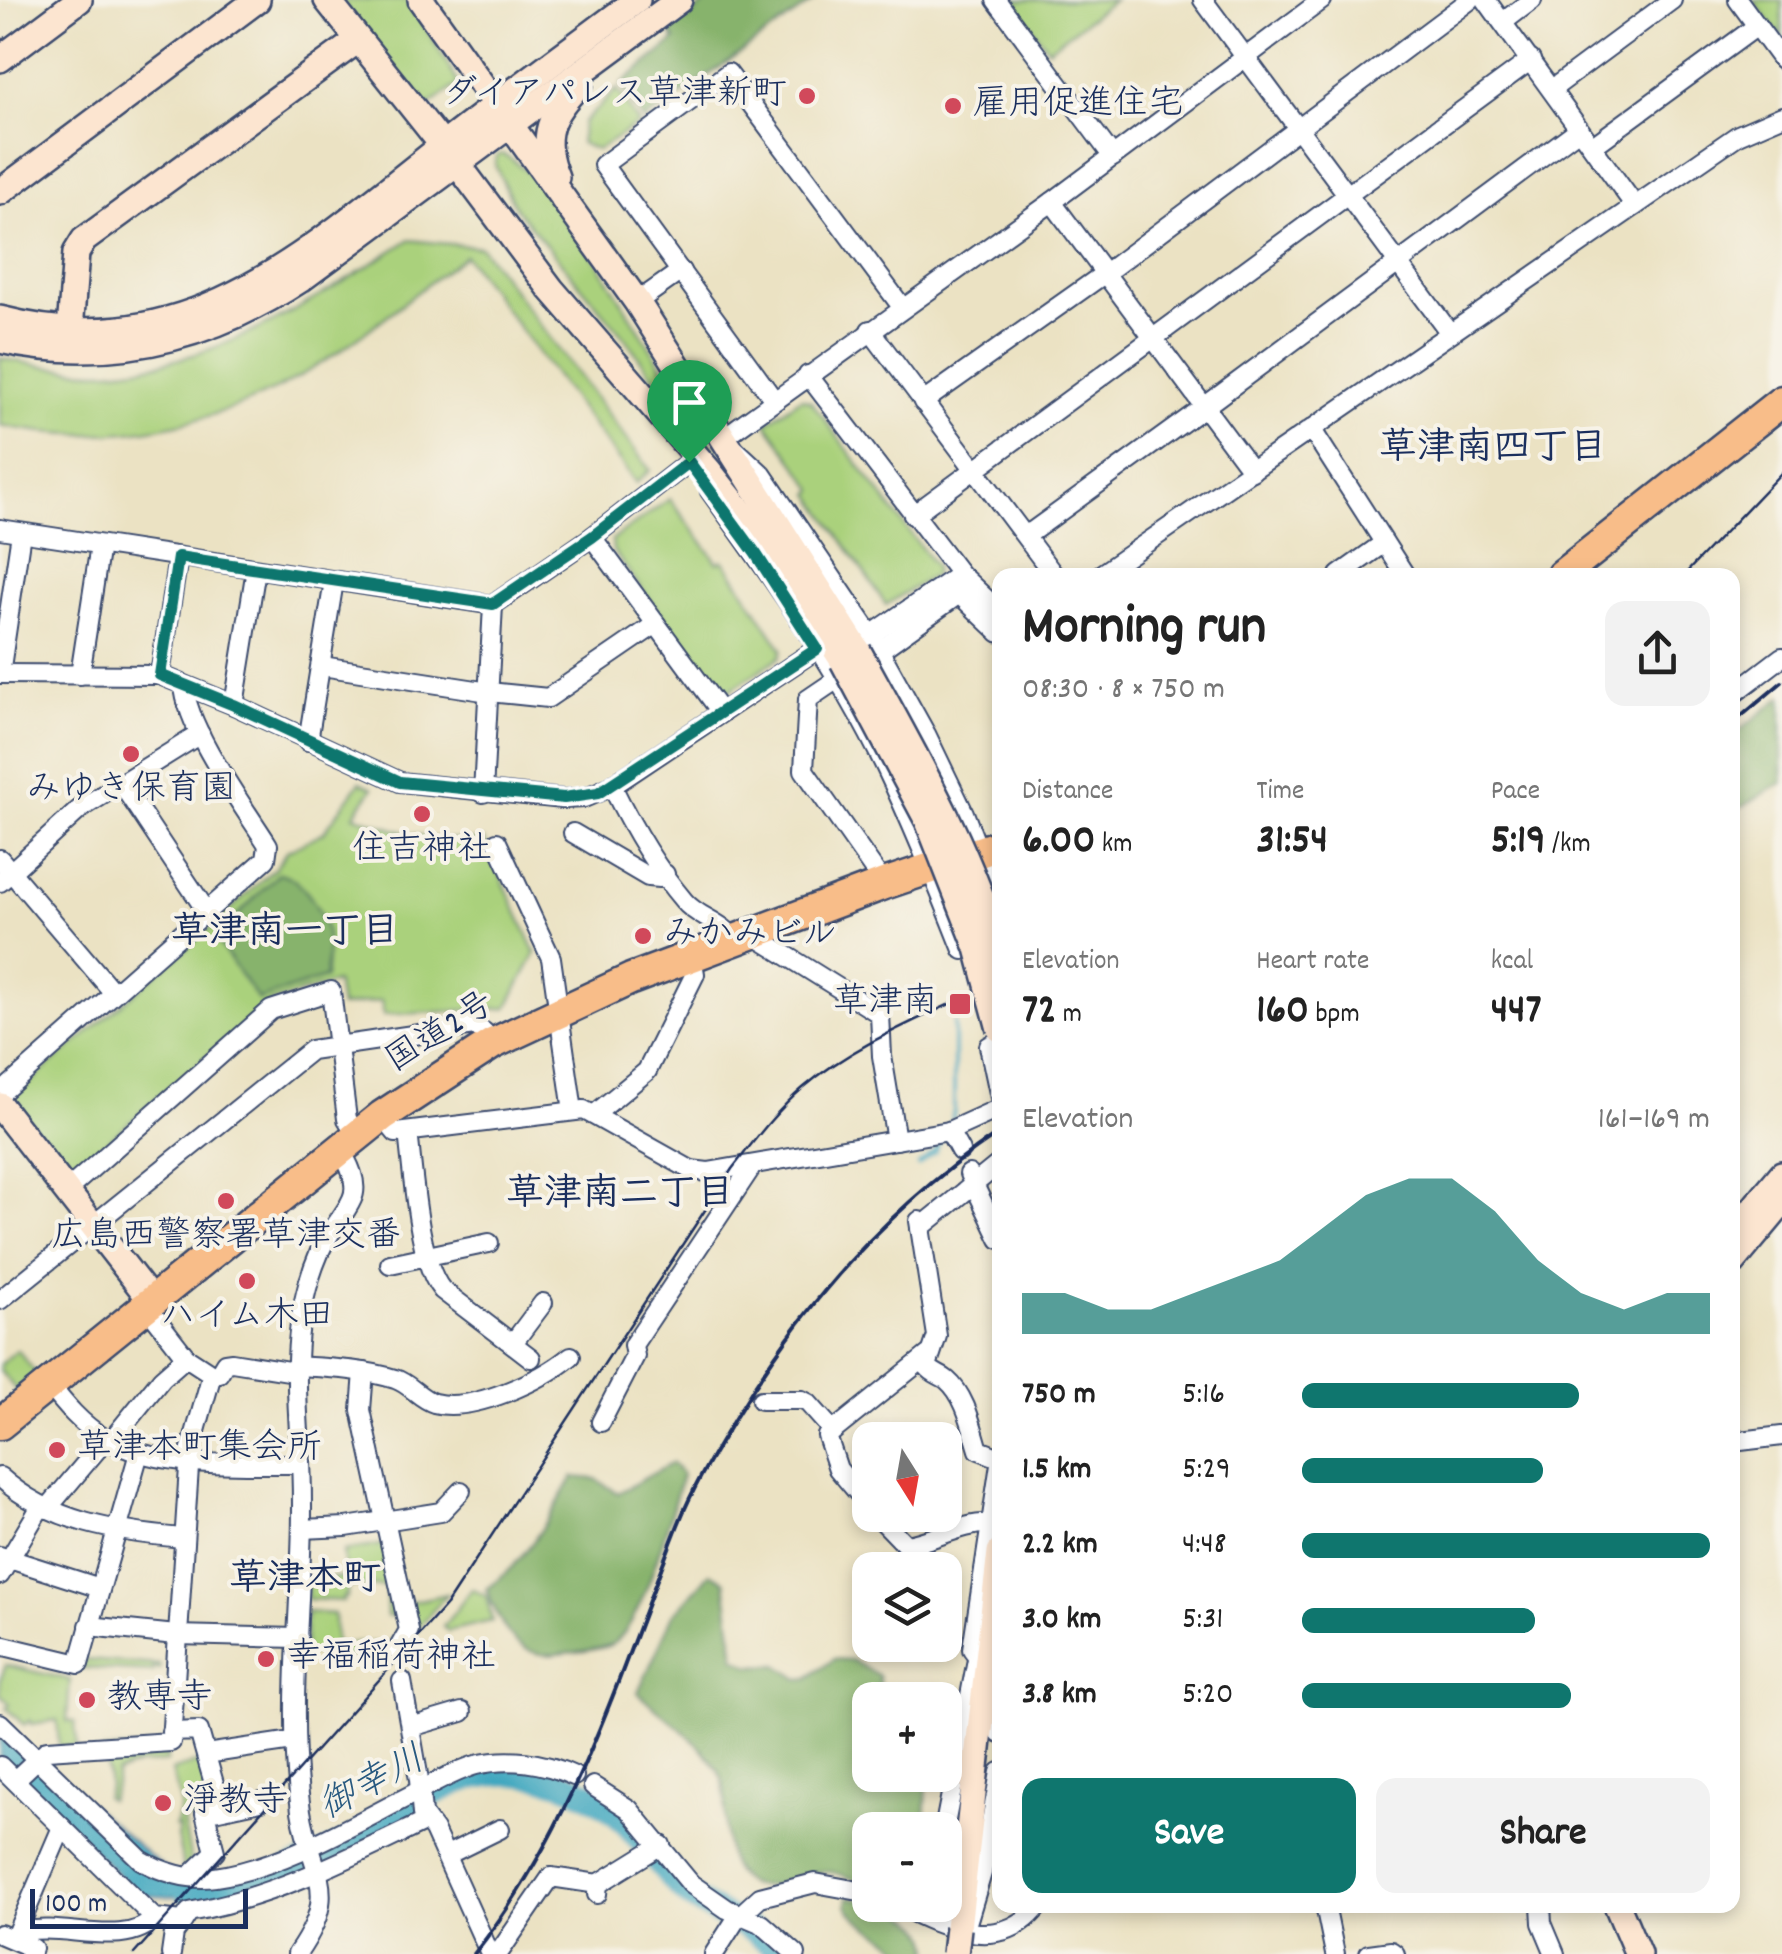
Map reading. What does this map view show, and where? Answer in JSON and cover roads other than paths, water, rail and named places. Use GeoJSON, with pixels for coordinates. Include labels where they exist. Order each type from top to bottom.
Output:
{"type":"FeatureCollection","features":[{"type":"Feature","properties":{"kind":"highway"},"geometry":{"type":"LineString","coordinates":[[1571,568],[1782,401]]}},
{"type":"Feature","properties":{"kind":"highway","name":"国道2号"},"geometry":{"type":"LineString","coordinates":[[0,1424],[348,1142],[395,1124],[492,1044],[631,978],[990,848]]}},
{"type":"Feature","properties":{"kind":"street"},"geometry":{"type":"LineString","coordinates":[[0,59],[80,0]]}},
{"type":"Feature","properties":{"kind":"street"},"geometry":{"type":"LineString","coordinates":[[0,192],[257,0]]}},
{"type":"Feature","properties":{"kind":"street"},"geometry":{"type":"LineString","coordinates":[[327,0],[550,288],[710,471],[857,656],[926,734],[990,848]]}},
{"type":"Feature","properties":{"kind":"street"},"geometry":{"type":"LineString","coordinates":[[421,0],[637,302],[857,656],[945,813],[992,931]]}},
{"type":"Feature","properties":{"kind":"street"},"geometry":{"type":"LineString","coordinates":[[0,340],[60,349],[108,350],[158,343],[201,331],[282,292],[636,0]]}},
{"type":"Feature","properties":{"kind":"street"},"geometry":{"type":"LineString","coordinates":[[502,114],[614,50],[679,0]]}},
{"type":"Feature","properties":{"kind":"street"},"geometry":{"type":"LineString","coordinates":[[996,0],[1112,156]]}},
{"type":"Feature","properties":{"kind":"street"},"geometry":{"type":"LineString","coordinates":[[1204,0],[1450,333]]}},
{"type":"Feature","properties":{"kind":"street"},"geometry":{"type":"LineString","coordinates":[[723,438],[1052,202],[1322,0]]}},
{"type":"Feature","properties":{"kind":"street"},"geometry":{"type":"LineString","coordinates":[[923,402],[1104,274],[1470,0]]}},
{"type":"Feature","properties":{"kind":"street"},"geometry":{"type":"LineString","coordinates":[[1486,0],[1635,206]]}},
{"type":"Feature","properties":{"kind":"street"},"geometry":{"type":"LineString","coordinates":[[1503,22],[1532,0]]}},
{"type":"Feature","properties":{"kind":"street"},"geometry":{"type":"LineString","coordinates":[[1552,89],[1672,0]]}},
{"type":"Feature","properties":{"kind":"street"},"geometry":{"type":"LineString","coordinates":[[1738,0],[1782,60]]}},
{"type":"Feature","properties":{"kind":"street"},"geometry":{"type":"LineString","coordinates":[[1593,146],[1758,26]]}},
{"type":"Feature","properties":{"kind":"street"},"geometry":{"type":"LineString","coordinates":[[70,330],[76,253],[84,240],[358,40]]}},
{"type":"Feature","properties":{"kind":"street"},"geometry":{"type":"LineString","coordinates":[[578,222],[546,150],[548,131],[563,102],[614,50]]}},
{"type":"Feature","properties":{"kind":"street"},"geometry":{"type":"LineString","coordinates":[[913,515],[1531,60]]}},
{"type":"Feature","properties":{"kind":"street"},"geometry":{"type":"LineString","coordinates":[[774,400],[603,166],[728,73],[902,307]]}},
{"type":"Feature","properties":{"kind":"street"},"geometry":{"type":"LineString","coordinates":[[1110,568],[1738,135],[1782,116]]}},
{"type":"Feature","properties":{"kind":"street"},"geometry":{"type":"LineString","coordinates":[[1026,536],[1579,128]]}},
{"type":"Feature","properties":{"kind":"street"},"geometry":{"type":"LineString","coordinates":[[0,318],[70,330],[120,329],[197,312],[246,290],[450,154]]}},
{"type":"Feature","properties":{"kind":"street"},"geometry":{"type":"LineString","coordinates":[[1052,202],[1252,471]]}},
{"type":"Feature","properties":{"kind":"street"},"geometry":{"type":"LineString","coordinates":[[637,302],[681,271]]}},
{"type":"Feature","properties":{"kind":"street"},"geometry":{"type":"LineString","coordinates":[[870,330],[1049,568]]}},
{"type":"Feature","properties":{"kind":"street"},"geometry":{"type":"LineString","coordinates":[[808,375],[960,574],[992,604]]}},
{"type":"Feature","properties":{"kind":"street"},"geometry":{"type":"LineString","coordinates":[[659,416],[817,649]]}},
{"type":"Feature","properties":{"kind":"street"},"geometry":{"type":"LineString","coordinates":[[1312,430],[1400,568]]}},
{"type":"Feature","properties":{"kind":"street"},"geometry":{"type":"LineString","coordinates":[[0,530],[493,604],[592,537],[689,462]]}},
{"type":"Feature","properties":{"kind":"street"},"geometry":{"type":"LineString","coordinates":[[21,533],[0,674],[160,675],[400,782],[483,793],[584,798],[612,786],[817,649],[857,656],[959,594],[992,625]]}},
{"type":"Feature","properties":{"kind":"street"},"geometry":{"type":"LineString","coordinates":[[592,537],[722,712]]}},
{"type":"Feature","properties":{"kind":"street"},"geometry":{"type":"LineString","coordinates":[[1349,568],[1384,543]]}},
{"type":"Feature","properties":{"kind":"street"},"geometry":{"type":"LineString","coordinates":[[80,676],[100,546]]}},
{"type":"Feature","properties":{"kind":"street"},"geometry":{"type":"LineString","coordinates":[[160,675],[178,557]]}},
{"type":"Feature","properties":{"kind":"street"},"geometry":{"type":"LineString","coordinates":[[234,705],[256,569]]}},
{"type":"Feature","properties":{"kind":"street"},"geometry":{"type":"LineString","coordinates":[[884,884],[804,770],[808,699],[960,574]]}},
{"type":"Feature","properties":{"kind":"street"},"geometry":{"type":"LineString","coordinates":[[308,741],[334,581]]}},
{"type":"Feature","properties":{"kind":"street"},"geometry":{"type":"LineString","coordinates":[[483,793],[493,604]]}},
{"type":"Feature","properties":{"kind":"street"},"geometry":{"type":"LineString","coordinates":[[322,666],[548,698],[656,624]]}},
{"type":"Feature","properties":{"kind":"street"},"geometry":{"type":"LineString","coordinates":[[857,656],[885,766],[963,950],[992,937]]}},
{"type":"Feature","properties":{"kind":"street"},"geometry":{"type":"LineString","coordinates":[[857,656],[973,934],[992,1001]]}},
{"type":"Feature","properties":{"kind":"street"},"geometry":{"type":"LineString","coordinates":[[1740,690],[1782,657]]}},
{"type":"Feature","properties":{"kind":"street"},"geometry":{"type":"LineString","coordinates":[[0,1094],[266,859],[268,845],[200,734],[185,699],[184,686]]}},
{"type":"Feature","properties":{"kind":"street"},"geometry":{"type":"LineString","coordinates":[[113,992],[4,871],[80,808],[200,734]]}},
{"type":"Feature","properties":{"kind":"street"},"geometry":{"type":"LineString","coordinates":[[121,783],[207,912]]}},
{"type":"Feature","properties":{"kind":"street"},"geometry":{"type":"LineString","coordinates":[[612,786],[625,814],[686,905],[880,1014],[882,1056],[896,1140]]}},
{"type":"Feature","properties":{"kind":"street"},"geometry":{"type":"LineString","coordinates":[[573,834],[648,876],[659,878],[665,874]]}},
{"type":"Feature","properties":{"kind":"street"},"geometry":{"type":"LineString","coordinates":[[498,842],[551,958],[572,1112]]}},
{"type":"Feature","properties":{"kind":"street"},"geometry":{"type":"LineString","coordinates":[[594,1115],[647,1071],[695,974],[692,957]]}},
{"type":"Feature","properties":{"kind":"street"},"geometry":{"type":"LineString","coordinates":[[65,1192],[271,1010],[331,991],[353,1196],[320,1252],[296,1336],[302,1529],[293,1741],[302,1815],[322,1882],[320,1914],[298,1954]]}},
{"type":"Feature","properties":{"kind":"street"},"geometry":{"type":"LineString","coordinates":[[0,1300],[310,1050],[474,1026],[492,1044]]}},
{"type":"Feature","properties":{"kind":"street"},"geometry":{"type":"LineString","coordinates":[[531,1358],[434,1280],[395,1124],[584,1110],[691,1170],[708,1172],[949,1132],[992,1112]]}},
{"type":"Feature","properties":{"kind":"street"},"geometry":{"type":"LineString","coordinates":[[4,1119],[144,1291],[155,1317],[186,1357],[212,1374],[232,1362],[364,1372],[399,1380],[436,1403],[478,1400],[516,1390],[571,1356]]}},
{"type":"Feature","properties":{"kind":"street"},"geometry":{"type":"LineString","coordinates":[[949,1132],[960,1150]]}},
{"type":"Feature","properties":{"kind":"street"},"geometry":{"type":"LineString","coordinates":[[601,1422],[635,1356],[633,1345],[752,1165]]}},
{"type":"Feature","properties":{"kind":"street"},"geometry":{"type":"LineString","coordinates":[[992,1167],[971,1178],[920,1225],[937,1336],[927,1366],[934,1374],[946,1378],[964,1404],[979,1450],[992,1457]]}},
{"type":"Feature","properties":{"kind":"street"},"geometry":{"type":"LineString","coordinates":[[1740,1224],[1782,1174]]}},
{"type":"Feature","properties":{"kind":"street"},"geometry":{"type":"LineString","coordinates":[[971,1178],[992,1222]]}},
{"type":"Feature","properties":{"kind":"street"},"geometry":{"type":"LineString","coordinates":[[1740,1254],[1782,1203]]}},
{"type":"Feature","properties":{"kind":"street"},"geometry":{"type":"LineString","coordinates":[[390,1264],[488,1244]]}},
{"type":"Feature","properties":{"kind":"street"},"geometry":{"type":"LineString","coordinates":[[513,1343],[543,1303]]}},
{"type":"Feature","properties":{"kind":"street"},"geometry":{"type":"LineString","coordinates":[[852,1485],[838,1469],[827,1436],[928,1355]]}},
{"type":"Feature","properties":{"kind":"street"},"geometry":{"type":"LineString","coordinates":[[100,1588],[2,1564],[44,1508],[162,1378],[186,1357]]}},
{"type":"Feature","properties":{"kind":"street"},"geometry":{"type":"LineString","coordinates":[[364,1372],[361,1410],[409,1630],[397,1651]]}},
{"type":"Feature","properties":{"kind":"street"},"geometry":{"type":"LineString","coordinates":[[16,1779],[47,1750],[170,1742],[190,1460],[198,1416],[212,1374]]}},
{"type":"Feature","properties":{"kind":"street"},"geometry":{"type":"LineString","coordinates":[[48,1384],[79,1420],[108,1440],[140,1453],[190,1460],[301,1464]]}},
{"type":"Feature","properties":{"kind":"street"},"geometry":{"type":"LineString","coordinates":[[761,1400],[808,1402],[833,1431]]}},
{"type":"Feature","properties":{"kind":"street"},"geometry":{"type":"LineString","coordinates":[[1740,1441],[1782,1436]]}},
{"type":"Feature","properties":{"kind":"street"},"geometry":{"type":"LineString","coordinates":[[0,1645],[78,1664],[140,1453]]}},
{"type":"Feature","properties":{"kind":"street"},"geometry":{"type":"LineString","coordinates":[[0,1477],[44,1508],[118,1532],[182,1538]]}},
{"type":"Feature","properties":{"kind":"street"},"geometry":{"type":"LineString","coordinates":[[302,1529],[384,1522],[441,1512],[461,1491]]}},
{"type":"Feature","properties":{"kind":"street"},"geometry":{"type":"LineString","coordinates":[[975,1653],[972,1649],[992,1517]]}},
{"type":"Feature","properties":{"kind":"street"},"geometry":{"type":"LineString","coordinates":[[962,1528],[977,1523],[991,1524]]}},
{"type":"Feature","properties":{"kind":"street"},"geometry":{"type":"LineString","coordinates":[[894,1532],[906,1544],[952,1532]]}},
{"type":"Feature","properties":{"kind":"street"},"geometry":{"type":"LineString","coordinates":[[947,1812],[992,1596]]}},
{"type":"Feature","properties":{"kind":"street"},"geometry":{"type":"LineString","coordinates":[[967,1863],[992,1618]]}},
{"type":"Feature","properties":{"kind":"street"},"geometry":{"type":"LineString","coordinates":[[89,1626],[176,1635],[298,1638]]}},
{"type":"Feature","properties":{"kind":"street"},"geometry":{"type":"LineString","coordinates":[[402,1681],[425,1820],[434,1830],[494,1954],[550,1877],[598,1889],[655,1849]]}},
{"type":"Feature","properties":{"kind":"street"},"geometry":{"type":"LineString","coordinates":[[411,1727],[462,1712]]}},
{"type":"Feature","properties":{"kind":"street"},"geometry":{"type":"LineString","coordinates":[[0,1724],[141,1860],[170,1874],[213,1878],[264,1864],[314,1859],[425,1820]]}},
{"type":"Feature","properties":{"kind":"street"},"geometry":{"type":"LineString","coordinates":[[170,1732],[199,1731],[221,1808]]}},
{"type":"Feature","properties":{"kind":"street"},"geometry":{"type":"LineString","coordinates":[[956,1936],[992,1734]]}},
{"type":"Feature","properties":{"kind":"street"},"geometry":{"type":"LineString","coordinates":[[206,1754],[293,1741]]}},
{"type":"Feature","properties":{"kind":"street"},"geometry":{"type":"LineString","coordinates":[[171,1954],[174,1933],[190,1912],[220,1907],[314,1859],[464,1769],[492,1762],[540,1764],[574,1776]]}},
{"type":"Feature","properties":{"kind":"street"},"geometry":{"type":"LineString","coordinates":[[0,1766],[154,1918],[183,1922]]}},
{"type":"Feature","properties":{"kind":"street"},"geometry":{"type":"LineString","coordinates":[[593,1786],[620,1801],[655,1849],[691,1884],[736,1920],[762,1924],[796,1954]]}},
{"type":"Feature","properties":{"kind":"street"},"geometry":{"type":"LineString","coordinates":[[190,1876],[214,1852],[205,1813],[261,1801]]}},
{"type":"Feature","properties":{"kind":"street"},"geometry":{"type":"LineString","coordinates":[[7,1936],[62,1827]]}},
{"type":"Feature","properties":{"kind":"street"},"geometry":{"type":"LineString","coordinates":[[446,1856],[500,1829]]}},
{"type":"Feature","properties":{"kind":"street"},"geometry":{"type":"LineString","coordinates":[[944,1954],[956,1936],[982,1873],[992,1832]]}},
{"type":"Feature","properties":{"kind":"street"},"geometry":{"type":"LineString","coordinates":[[714,1954],[736,1920],[760,1897],[814,1884],[852,1890]]}},
{"type":"Feature","properties":{"kind":"street"},"geometry":{"type":"LineString","coordinates":[[956,1936],[1001,1937],[1015,1932],[1034,1913]]}},
{"type":"Feature","properties":{"kind":"street"},"geometry":{"type":"LineString","coordinates":[[1327,1913],[1335,1954]]}},
{"type":"Feature","properties":{"kind":"street"},"geometry":{"type":"LineString","coordinates":[[1541,1913],[1555,1954]]}},
{"type":"Feature","properties":{"kind":"street"},"geometry":{"type":"LineString","coordinates":[[1620,1913],[1638,1954]]}},
{"type":"Feature","properties":{"kind":"street"},"geometry":{"type":"LineString","coordinates":[[1638,1913],[1656,1954]]}},
{"type":"Feature","properties":{"kind":"street"},"geometry":{"type":"LineString","coordinates":[[7,1936],[29,1931],[112,1933],[147,1926],[154,1918]]}},
{"type":"Feature","properties":{"kind":"street"},"geometry":{"type":"LineString","coordinates":[[7,1936],[34,1948],[30,1954]]}},
{"type":"Feature","properties":{"kind":"street"},"geometry":{"type":"LineString","coordinates":[[1369,1954],[1391,1950],[1395,1954]]}},
{"type":"Feature","properties":{"kind":"water"},"geometry":{"type":"Polygon","coordinates":[[[0,1729],[182,1883],[220,1892],[168,1897],[138,1895],[0,1758],[0,1729]]]}},
{"type":"Feature","properties":{"kind":"waterway"},"geometry":{"type":"LineString","coordinates":[[951,1124],[954,1023]]}},
{"type":"Feature","properties":{"kind":"waterway"},"geometry":{"type":"LineString","coordinates":[[918,1165],[935,1152],[940,1141]]}},
{"type":"Feature","properties":{"kind":"waterway","name":"御幸川"},"geometry":{"type":"LineString","coordinates":[[187,1891],[228,1888],[268,1878],[345,1844],[458,1782],[497,1774],[537,1776],[576,1788],[610,1809],[689,1895],[756,1932],[782,1954]]}},
{"type":"Feature","properties":{"kind":"tram line"},"geometry":{"type":"LineString","coordinates":[[1691,568],[1782,472]]}},
{"type":"Feature","properties":{"kind":"tram line"},"geometry":{"type":"LineString","coordinates":[[134,1954],[446,1605],[732,1169],[774,1116],[803,1088],[848,1056],[992,984]]}},
{"type":"Feature","properties":{"kind":"railway"},"geometry":{"type":"LineString","coordinates":[[1740,717],[1782,682]]}},
{"type":"Feature","properties":{"kind":"railway"},"geometry":{"type":"LineString","coordinates":[[474,1954],[509,1905],[567,1801],[684,1511],[761,1376],[851,1260],[921,1192],[992,1138]]}},
{"type":"Feature","properties":{"kind":"place","name":"ダイアパレス草津新町"},"geometry":{"type":"Point","coordinates":[807,96]}},
{"type":"Feature","properties":{"kind":"place","name":"雇用促進住宅"},"geometry":{"type":"Point","coordinates":[953,106]}},
{"type":"Feature","properties":{"kind":"place","name":"みゆき保育園"},"geometry":{"type":"Point","coordinates":[131,754]}},
{"type":"Feature","properties":{"kind":"place","name":"住吉神社"},"geometry":{"type":"Point","coordinates":[422,814]}},
{"type":"Feature","properties":{"kind":"place","name":"みかみビル"},"geometry":{"type":"Point","coordinates":[643,936]}},
{"type":"Feature","properties":{"kind":"place","name":"草津南"},"geometry":{"type":"Point","coordinates":[960,1004]}},
{"type":"Feature","properties":{"kind":"place","name":"広島西警察署草津交番"},"geometry":{"type":"Point","coordinates":[226,1201]}},
{"type":"Feature","properties":{"kind":"place","name":"ハイム木田"},"geometry":{"type":"Point","coordinates":[247,1281]}},
{"type":"Feature","properties":{"kind":"place","name":"草津本町集会所"},"geometry":{"type":"Point","coordinates":[57,1450]}},
{"type":"Feature","properties":{"kind":"place","name":"幸福稲荷神社"},"geometry":{"type":"Point","coordinates":[266,1659]}},
{"type":"Feature","properties":{"kind":"place","name":"教専寺"},"geometry":{"type":"Point","coordinates":[87,1700]}},
{"type":"Feature","properties":{"kind":"place","name":"淨教寺"},"geometry":{"type":"Point","coordinates":[163,1803]}},
{"type":"Feature","properties":{"kind":"district","name":"草津南四丁目"},"geometry":{"type":"Point","coordinates":[1493,450]}},
{"type":"Feature","properties":{"kind":"district","name":"草津南一丁目"},"geometry":{"type":"Point","coordinates":[285,934]}},
{"type":"Feature","properties":{"kind":"district","name":"草津南二丁目"},"geometry":{"type":"Point","coordinates":[620,1196]}},
{"type":"Feature","properties":{"kind":"district","name":"草津本町"},"geometry":{"type":"Point","coordinates":[305,1581]}}]}
